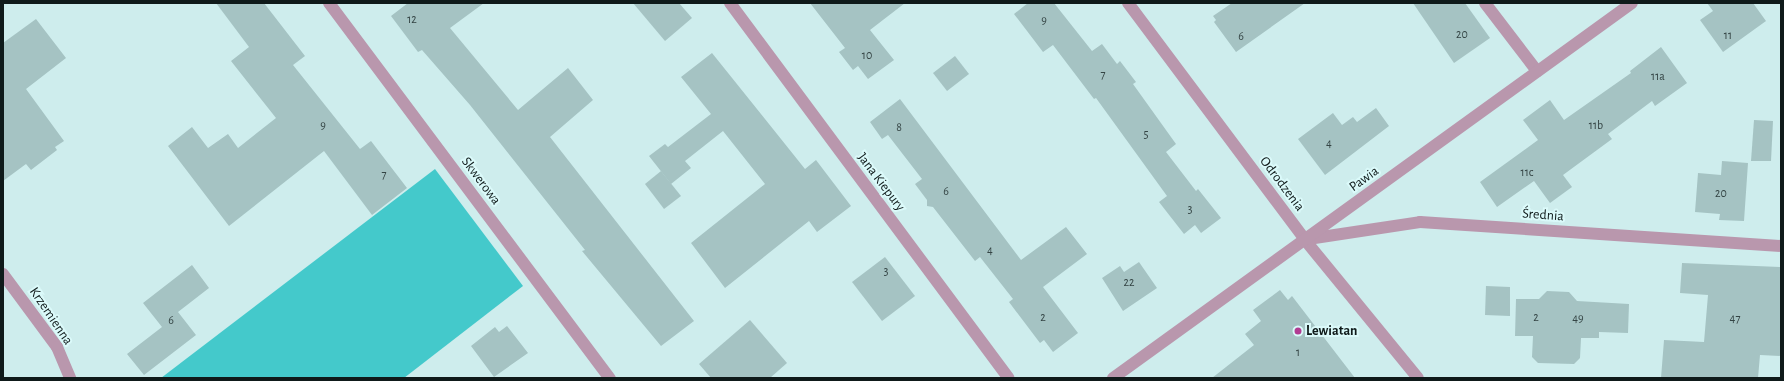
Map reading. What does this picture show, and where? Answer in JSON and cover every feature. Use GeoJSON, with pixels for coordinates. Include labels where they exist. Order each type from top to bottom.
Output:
{"type":"FeatureCollection","features":[{"type":"Feature","properties":{"kind":"street","name":"Skwerowa"},"geometry":{"type":"LineString","coordinates":[[329,3],[610,378]]}},
{"type":"Feature","properties":{"kind":"street","name":"Jana Kiepury"},"geometry":{"type":"LineString","coordinates":[[730,3],[1008,378]]}},
{"type":"Feature","properties":{"kind":"street","name":"Odrodzenia"},"geometry":{"type":"LineString","coordinates":[[1128,3],[1305,240],[1418,378]]}},
{"type":"Feature","properties":{"kind":"street"},"geometry":{"type":"LineString","coordinates":[[1485,3],[1537,71]]}},
{"type":"Feature","properties":{"kind":"street","name":"Pawia"},"geometry":{"type":"LineString","coordinates":[[1113,378],[1632,3]]}},
{"type":"Feature","properties":{"kind":"street","name":"Średnia"},"geometry":{"type":"LineString","coordinates":[[1305,240],[1420,222],[1781,246]]}},
{"type":"Feature","properties":{"kind":"street","name":"Krzemienna"},"geometry":{"type":"LineString","coordinates":[[3,274],[57,347],[70,378]]}},
{"type":"Feature","properties":{"kind":"shaded area"},"geometry":{"type":"Polygon","coordinates":[[[435,169],[523,286],[404,378],[161,378],[435,169]]]}},
{"type":"Feature","properties":{"kind":"building"},"geometry":{"type":"Polygon","coordinates":[[[216,3],[264,3],[305,56],[293,65],[360,149],[371,141],[407,188],[372,215],[324,151],[229,226],[168,146],[192,127],[208,148],[228,134],[238,148],[276,118],[231,61],[249,47],[216,3]]]}},
{"type":"Feature","properties":{"kind":"building"},"geometry":{"type":"Polygon","coordinates":[[[408,3],[484,3],[450,28],[518,110],[568,68],[593,100],[550,137],[694,321],[661,346],[582,251],[585,250],[470,105],[422,50],[418,52],[391,16],[408,3]]]}},
{"type":"Feature","properties":{"kind":"building"},"geometry":{"type":"Polygon","coordinates":[[[633,3],[679,3],[692,18],[665,41],[633,3]]]}},
{"type":"Feature","properties":{"kind":"building"},"geometry":{"type":"Polygon","coordinates":[[[810,3],[905,3],[870,30],[894,60],[868,79],[858,66],[853,70],[839,52],[845,48],[810,3]]]}},
{"type":"Feature","properties":{"kind":"building"},"geometry":{"type":"Polygon","coordinates":[[[1028,3],[1054,3],[1092,51],[1102,44],[1117,64],[1120,61],[1136,82],[1133,84],[1176,144],[1166,152],[1196,191],[1198,189],[1221,218],[1201,233],[1195,225],[1184,234],[1159,202],[1167,196],[1096,98],[1094,99],[1053,45],[1043,52],[1014,14],[1028,3]]]}},
{"type":"Feature","properties":{"kind":"building"},"geometry":{"type":"Polygon","coordinates":[[[1232,3],[1305,3],[1236,52],[1214,22],[1216,20],[1213,16],[1232,3]]]}},
{"type":"Feature","properties":{"kind":"building"},"geometry":{"type":"Polygon","coordinates":[[[1413,3],[1465,3],[1490,38],[1454,63],[1413,3]]]}},
{"type":"Feature","properties":{"kind":"building"},"geometry":{"type":"Polygon","coordinates":[[[1707,3],[1753,3],[1766,21],[1723,52],[1700,20],[1713,11],[1707,3]]]}},
{"type":"Feature","properties":{"kind":"building"},"geometry":{"type":"Polygon","coordinates":[[[36,19],[66,58],[26,89],[64,141],[55,147],[57,150],[31,170],[26,164],[3,181],[3,43],[36,19]]]}},
{"type":"Feature","properties":{"kind":"building"},"geometry":{"type":"Polygon","coordinates":[[[1661,47],[1687,83],[1655,106],[1652,101],[1608,134],[1612,139],[1563,175],[1572,187],[1550,203],[1534,181],[1497,207],[1480,182],[1538,140],[1523,120],[1550,100],[1564,120],[1631,73],[1630,71],[1661,47]]]}},
{"type":"Feature","properties":{"kind":"building"},"geometry":{"type":"Polygon","coordinates":[[[712,53],[805,169],[816,160],[851,206],[817,232],[809,221],[725,288],[691,243],[765,184],[723,131],[685,161],[691,168],[671,184],[649,156],[665,144],[668,147],[711,114],[681,77],[712,53]]]}},
{"type":"Feature","properties":{"kind":"building"},"geometry":{"type":"Polygon","coordinates":[[[955,56],[969,74],[947,91],[933,73],[955,56]]]}},
{"type":"Feature","properties":{"kind":"building"},"geometry":{"type":"Polygon","coordinates":[[[900,99],[1021,260],[1066,227],[1087,254],[1043,287],[1078,333],[1053,352],[1044,340],[1040,343],[1009,302],[1013,299],[980,257],[975,261],[933,207],[927,206],[927,200],[915,184],[922,179],[888,135],[882,139],[870,122],[900,99]]]}},
{"type":"Feature","properties":{"kind":"building"},"geometry":{"type":"Polygon","coordinates":[[[1376,108],[1389,126],[1325,175],[1298,139],[1333,113],[1342,125],[1353,117],[1357,122],[1376,108]]]}},
{"type":"Feature","properties":{"kind":"building"},"geometry":{"type":"Polygon","coordinates":[[[1754,120],[1773,121],[1771,161],[1751,161],[1754,120]]]}},
{"type":"Feature","properties":{"kind":"building"},"geometry":{"type":"Polygon","coordinates":[[[1722,161],[1748,163],[1744,221],[1719,220],[1720,214],[1695,212],[1698,173],[1721,175],[1722,161]]]}},
{"type":"Feature","properties":{"kind":"building"},"geometry":{"type":"Polygon","coordinates":[[[661,171],[681,196],[664,209],[645,184],[661,171]]]}},
{"type":"Feature","properties":{"kind":"building"},"geometry":{"type":"Polygon","coordinates":[[[885,257],[915,296],[882,321],[852,282],[885,257]]]}},
{"type":"Feature","properties":{"kind":"building"},"geometry":{"type":"Polygon","coordinates":[[[1139,262],[1157,288],[1123,311],[1102,278],[1120,266],[1124,272],[1139,262]]]}},
{"type":"Feature","properties":{"kind":"building"},"geometry":{"type":"Polygon","coordinates":[[[1682,263],[1781,267],[1781,356],[1760,355],[1758,378],[1661,378],[1664,340],[1704,342],[1708,295],[1680,293],[1682,263]]]}},
{"type":"Feature","properties":{"kind":"building"},"geometry":{"type":"Polygon","coordinates":[[[192,265],[209,288],[178,312],[196,335],[144,375],[127,354],[162,327],[143,303],[192,265]]]}},
{"type":"Feature","properties":{"kind":"building"},"geometry":{"type":"Polygon","coordinates":[[[1486,286],[1510,287],[1510,316],[1485,315],[1486,286]]]}},
{"type":"Feature","properties":{"kind":"building"},"geometry":{"type":"Polygon","coordinates":[[[1280,290],[1288,300],[1292,296],[1355,378],[1212,378],[1254,345],[1245,334],[1261,321],[1253,310],[1280,290]]]}},
{"type":"Feature","properties":{"kind":"building"},"geometry":{"type":"Polygon","coordinates":[[[1547,291],[1569,292],[1577,301],[1629,304],[1628,333],[1599,332],[1599,338],[1581,338],[1580,358],[1574,364],[1538,363],[1532,357],[1533,336],[1515,336],[1516,299],[1539,299],[1547,291]]]}},
{"type":"Feature","properties":{"kind":"building"},"geometry":{"type":"Polygon","coordinates":[[[750,320],[787,363],[770,378],[711,378],[699,364],[750,320]]]}},
{"type":"Feature","properties":{"kind":"building"},"geometry":{"type":"Polygon","coordinates":[[[507,326],[528,353],[494,377],[471,346],[495,327],[499,332],[507,326]]]}},
{"type":"Feature","properties":{"kind":"place","name":"Lewiatan"},"geometry":{"type":"Point","coordinates":[1298,331]}}]}
